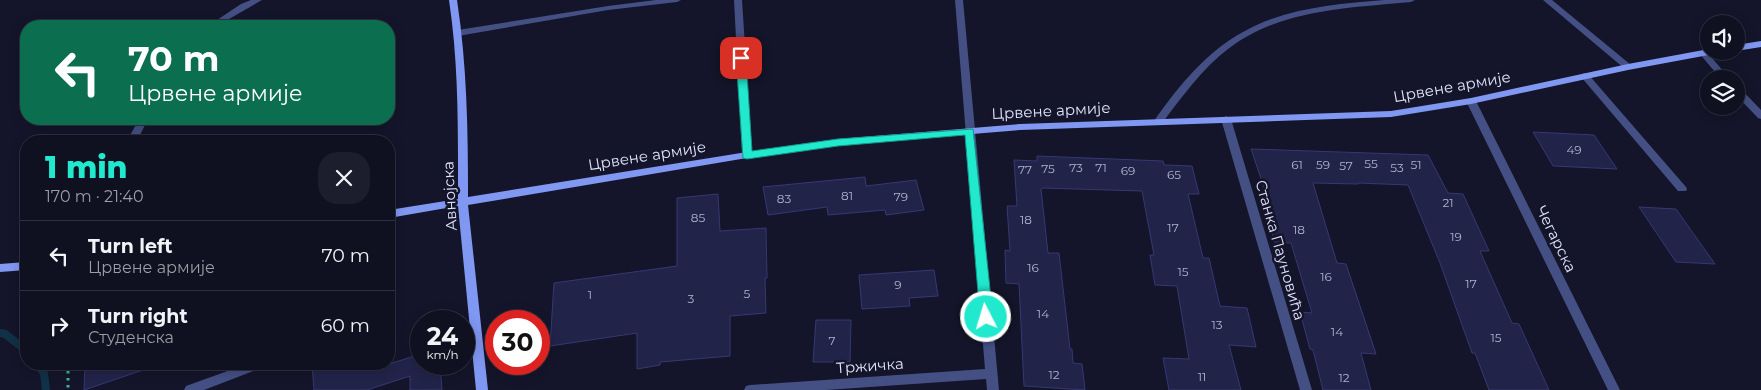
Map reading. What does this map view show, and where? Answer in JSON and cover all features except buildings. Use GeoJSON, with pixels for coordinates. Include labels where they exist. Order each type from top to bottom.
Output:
{"type":"FeatureCollection","features":[{"type":"Feature","properties":{"kind":"main road","name":"Авнојска"},"geometry":{"type":"LineString","coordinates":[[453,0],[458,33],[463,116],[463,202],[482,390]]}},
{"type":"Feature","properties":{"kind":"main road"},"geometry":{"type":"LineString","coordinates":[[1745,47],[1761,44]]}},
{"type":"Feature","properties":{"kind":"main road","name":"Црвене армије"},"geometry":{"type":"LineString","coordinates":[[395,213],[747,155],[838,142],[970,131],[1159,121],[1370,116],[1471,101],[1700,54]]}},
{"type":"Feature","properties":{"kind":"main road"},"geometry":{"type":"LineString","coordinates":[[0,268],[20,266]]}},
{"type":"Feature","properties":{"kind":"street"},"geometry":{"type":"LineString","coordinates":[[220,20],[243,3],[258,0]]}},
{"type":"Feature","properties":{"kind":"street"},"geometry":{"type":"LineString","coordinates":[[458,33],[608,8],[676,0]]}},
{"type":"Feature","properties":{"kind":"street"},"geometry":{"type":"LineString","coordinates":[[738,0],[747,155]]}},
{"type":"Feature","properties":{"kind":"street"},"geometry":{"type":"LineString","coordinates":[[959,0],[993,390]]}},
{"type":"Feature","properties":{"kind":"street"},"geometry":{"type":"LineString","coordinates":[[1159,121],[1198,72],[1225,47],[1255,28],[1277,19],[1316,11],[1410,0]]}},
{"type":"Feature","properties":{"kind":"street"},"geometry":{"type":"LineString","coordinates":[[1547,0],[1628,67]]}},
{"type":"Feature","properties":{"kind":"street"},"geometry":{"type":"LineString","coordinates":[[1709,60],[1718,70]]}},
{"type":"Feature","properties":{"kind":"street"},"geometry":{"type":"LineString","coordinates":[[1585,76],[1682,189]]}},
{"type":"Feature","properties":{"kind":"street"},"geometry":{"type":"LineString","coordinates":[[1745,99],[1761,116]]}},
{"type":"Feature","properties":{"kind":"street","name":"Чегарска"},"geometry":{"type":"LineString","coordinates":[[1471,101],[1614,390]]}},
{"type":"Feature","properties":{"kind":"street","name":"Станка Пауновића"},"geometry":{"type":"LineString","coordinates":[[1226,119],[1306,390]]}},
{"type":"Feature","properties":{"kind":"street"},"geometry":{"type":"LineString","coordinates":[[190,390],[244,370]]}},
{"type":"Feature","properties":{"kind":"street","name":"Тржичка"},"geometry":{"type":"LineString","coordinates":[[750,390],[992,374]]}},
{"type":"Feature","properties":{"kind":"path"},"geometry":{"type":"LineString","coordinates":[[68,370],[68,390]]}},
{"type":"Feature","properties":{"kind":"waterway"},"geometry":{"type":"LineString","coordinates":[[0,333],[5,334],[20,345]]}},
{"type":"Feature","properties":{"kind":"waterway"},"geometry":{"type":"LineString","coordinates":[[42,370],[44,373],[46,390]]}},
{"type":"Feature","properties":{"kind":"route"},"geometry":{"type":"LineString","coordinates":[[741,58],[747,155],[838,142],[970,131],[986,317]]}}]}
